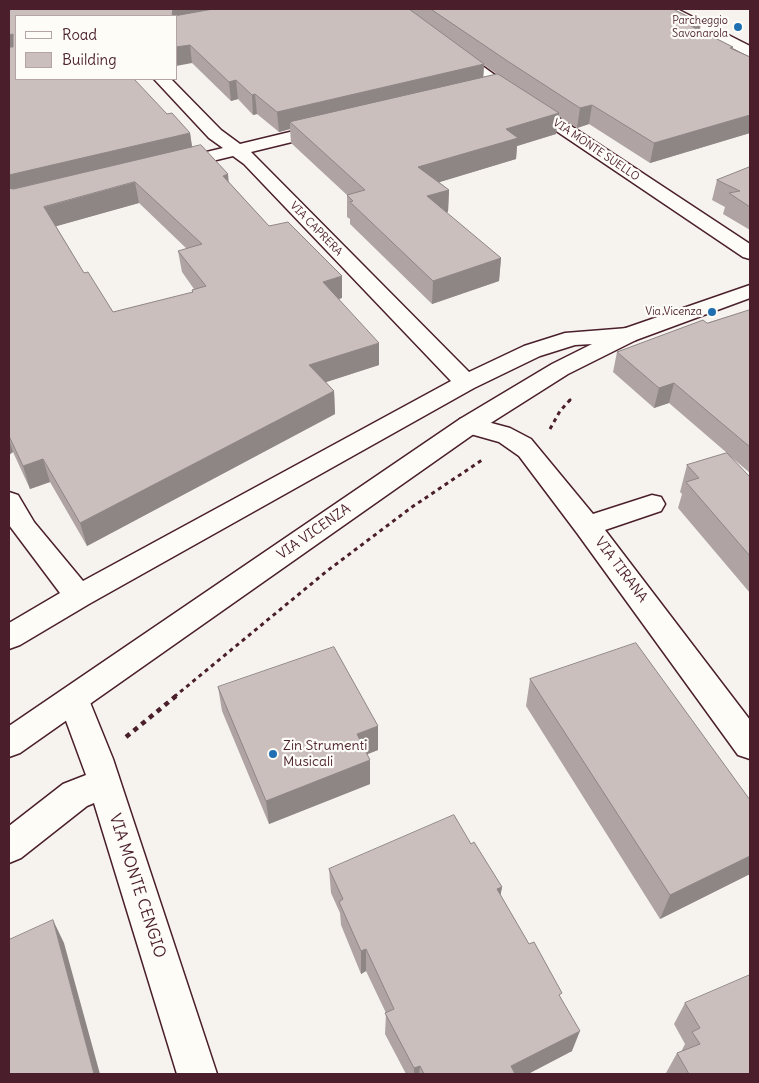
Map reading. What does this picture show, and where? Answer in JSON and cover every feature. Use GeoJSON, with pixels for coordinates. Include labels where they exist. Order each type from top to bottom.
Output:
{"type":"FeatureCollection","features":[{"type":"Feature","properties":{"kind":"street","name":"VIA MONTE SUELLO"},"geometry":{"type":"LineString","coordinates":[[394,9],[500,86],[750,253]]}},
{"type":"Feature","properties":{"kind":"street"},"geometry":{"type":"LineString","coordinates":[[676,10],[750,52]]}},
{"type":"Feature","properties":{"kind":"street","name":"VIA CAPRERA"},"geometry":{"type":"LineString","coordinates":[[163,80],[215,134],[250,160],[466,383]]}},
{"type":"Feature","properties":{"kind":"street"},"geometry":{"type":"LineString","coordinates":[[481,91],[500,86]]}},
{"type":"Feature","properties":{"kind":"street"},"geometry":{"type":"LineString","coordinates":[[160,168],[347,124]]}},
{"type":"Feature","properties":{"kind":"street","name":"VIA VICENZA"},"geometry":{"type":"LineString","coordinates":[[9,743],[469,425],[560,369],[628,335],[750,291]]}},
{"type":"Feature","properties":{"kind":"street","name":"VIA VICENZA"},"geometry":{"type":"LineString","coordinates":[[9,637],[79,596],[466,383],[532,351],[572,338],[628,335]]}},
{"type":"Feature","properties":{"kind":"street","name":"VIA TIRANA"},"geometry":{"type":"LineString","coordinates":[[469,425],[504,434],[518,440],[587,526],[750,745]]}},
{"type":"Feature","properties":{"kind":"street"},"geometry":{"type":"LineString","coordinates":[[9,501],[24,528],[79,596]]}},
{"type":"Feature","properties":{"kind":"street"},"geometry":{"type":"LineString","coordinates":[[587,526],[652,504]]}},
{"type":"Feature","properties":{"kind":"street","name":"VIA MONTE CENGIO"},"geometry":{"type":"LineString","coordinates":[[74,699],[104,783],[197,1074]]}},
{"type":"Feature","properties":{"kind":"street"},"geometry":{"type":"LineString","coordinates":[[9,846],[75,794],[104,783]]}},
{"type":"Feature","properties":{"kind":"path"},"geometry":{"type":"LineString","coordinates":[[547,436],[560,411],[577,393]]}},
{"type":"Feature","properties":{"kind":"path"},"geometry":{"type":"LineString","coordinates":[[132,733],[327,571],[412,507],[485,458]]}},
{"type":"Feature","properties":{"kind":"building"},"geometry":{"type":"Polygon","coordinates":[[[9,9],[173,9],[173,15],[15,15],[15,80],[135,80],[167,114],[172,113],[190,133],[9,175],[9,47],[13,47],[13,34],[9,35],[9,9]]]}},
{"type":"Feature","properties":{"kind":"building"},"geometry":{"type":"Polygon","coordinates":[[[213,9],[409,9],[484,64],[277,112],[255,94],[252,95],[236,80],[229,82],[190,45],[178,47],[178,15],[213,9]]]}},
{"type":"Feature","properties":{"kind":"building"},"geometry":{"type":"Polygon","coordinates":[[[431,9],[673,9],[701,23],[691,26],[750,57],[750,115],[654,143],[592,105],[580,108],[431,9]]]}},
{"type":"Feature","properties":{"kind":"building"},"geometry":{"type":"Polygon","coordinates":[[[498,74],[559,113],[506,129],[518,138],[418,167],[449,190],[427,196],[501,258],[433,281],[350,202],[353,201],[347,195],[365,190],[290,122],[498,74]]]}},
{"type":"Feature","properties":{"kind":"building"},"geometry":{"type":"Polygon","coordinates":[[[201,145],[228,174],[223,176],[269,226],[288,222],[342,276],[323,282],[379,343],[309,365],[334,391],[80,523],[43,459],[23,466],[9,436],[9,188],[13,189],[201,145]],[[135,182],[44,207],[84,273],[88,272],[113,312],[193,292],[192,290],[206,286],[178,251],[202,244],[135,182]]]}},
{"type":"Feature","properties":{"kind":"building"},"geometry":{"type":"Polygon","coordinates":[[[750,167],[750,207],[729,193],[740,191],[717,180],[750,167]]]}},
{"type":"Feature","properties":{"kind":"building"},"geometry":{"type":"Polygon","coordinates":[[[750,310],[750,447],[674,383],[659,388],[617,352],[703,320],[707,323],[750,310]]]}},
{"type":"Feature","properties":{"kind":"building"},"geometry":{"type":"Polygon","coordinates":[[[727,453],[750,477],[750,556],[686,482],[699,478],[687,465],[727,453]]]}},
{"type":"Feature","properties":{"kind":"building"},"geometry":{"type":"Polygon","coordinates":[[[636,643],[750,800],[750,856],[670,895],[530,679],[636,643]]]}},
{"type":"Feature","properties":{"kind":"building"},"geometry":{"type":"Polygon","coordinates":[[[334,647],[378,726],[357,734],[370,760],[266,801],[218,687],[334,647]]]}},
{"type":"Feature","properties":{"kind":"building"},"geometry":{"type":"Polygon","coordinates":[[[454,815],[471,844],[474,842],[502,887],[497,889],[529,944],[534,942],[562,993],[559,995],[580,1031],[511,1066],[515,1074],[424,1074],[420,1066],[414,1068],[385,1013],[394,1009],[366,949],[361,951],[339,902],[343,899],[329,869],[454,815]]]}},
{"type":"Feature","properties":{"kind":"building"},"geometry":{"type":"Polygon","coordinates":[[[53,920],[94,1074],[9,1074],[9,940],[53,920]]]}},
{"type":"Feature","properties":{"kind":"building"},"geometry":{"type":"Polygon","coordinates":[[[750,975],[750,1074],[689,1074],[677,1053],[700,1044],[692,1032],[700,1028],[685,1003],[750,975]]]}},
{"type":"Feature","properties":{"kind":"place","name":"Parcheggio Savonarola"},"geometry":{"type":"Point","coordinates":[738,27]}},
{"type":"Feature","properties":{"kind":"place","name":"Via Vicenza"},"geometry":{"type":"Point","coordinates":[712,312]}},
{"type":"Feature","properties":{"kind":"place","name":"Zin Strumenti Musicali"},"geometry":{"type":"Point","coordinates":[273,754]}}]}
